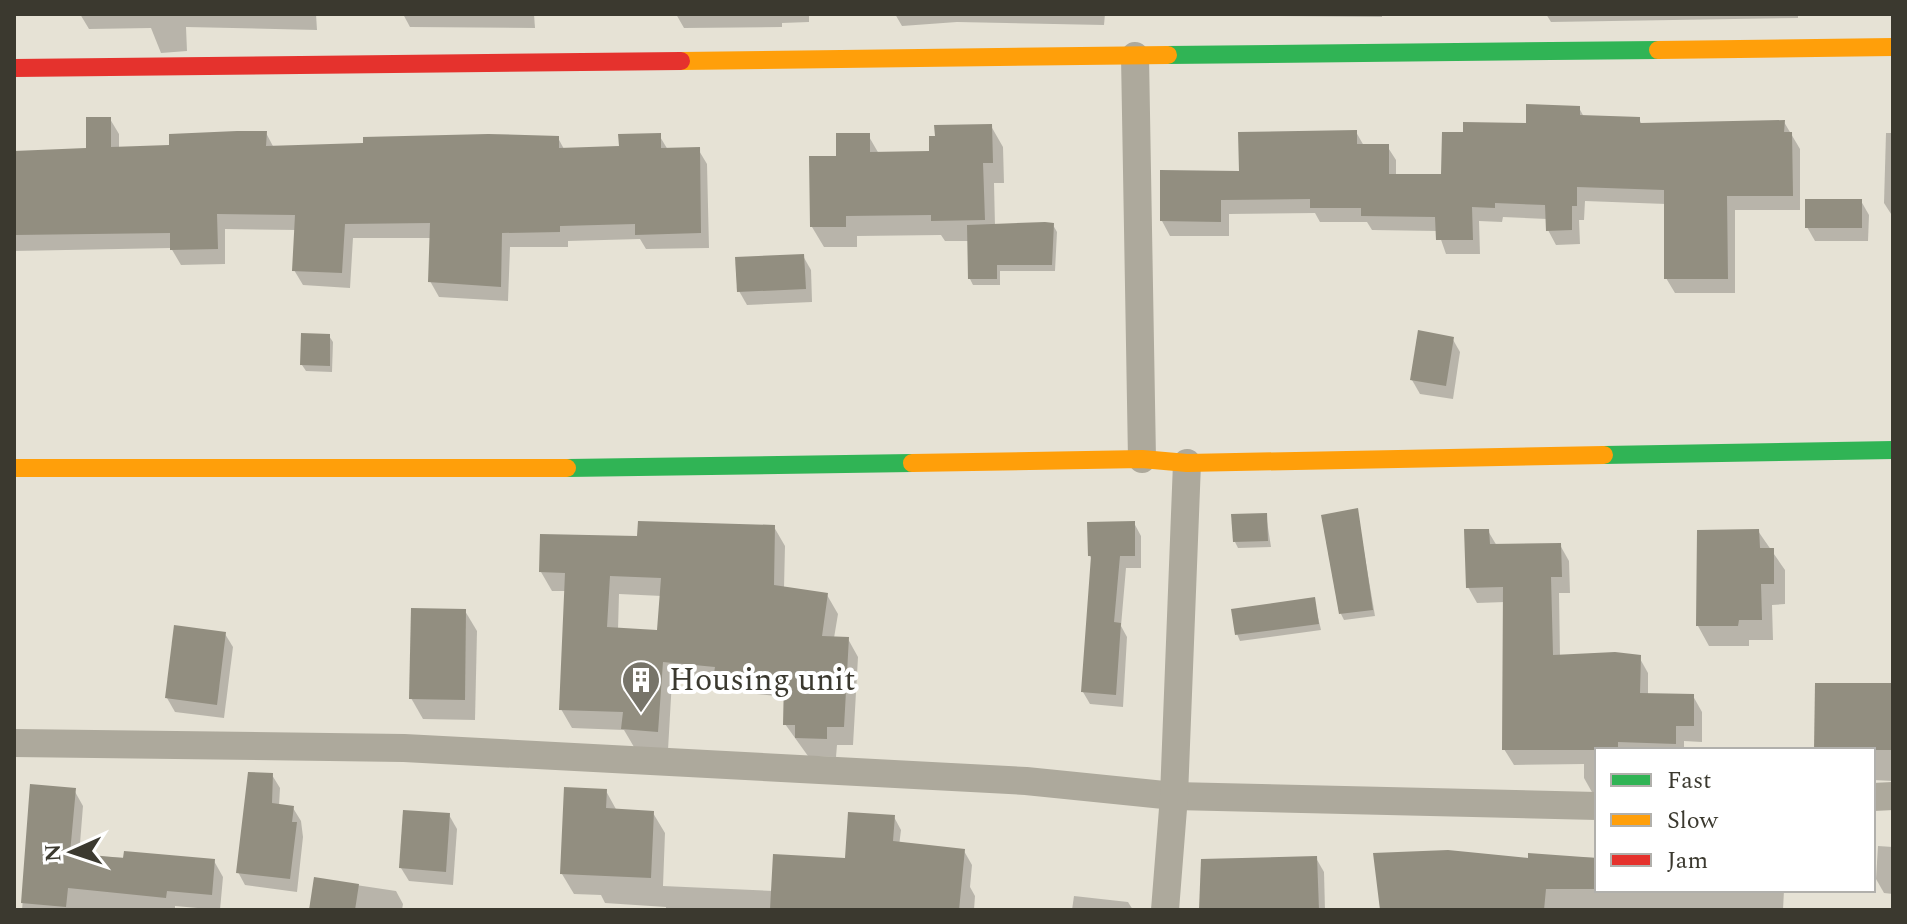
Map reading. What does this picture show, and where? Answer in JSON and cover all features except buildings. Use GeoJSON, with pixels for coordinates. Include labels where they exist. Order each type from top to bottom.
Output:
{"type":"FeatureCollection","features":[{"type":"Feature","properties":{"kind":"street"},"geometry":{"type":"LineString","coordinates":[[14,68],[1893,47]]}},
{"type":"Feature","properties":{"kind":"street"},"geometry":{"type":"LineString","coordinates":[[1135,56],[1142,459]]}},
{"type":"Feature","properties":{"kind":"street"},"geometry":{"type":"LineString","coordinates":[[14,468],[612,468],[1142,459],[1187,463],[1893,450]]}},
{"type":"Feature","properties":{"kind":"street"},"geometry":{"type":"LineString","coordinates":[[1165,910],[1174,796],[1187,463]]}},
{"type":"Feature","properties":{"kind":"street"},"geometry":{"type":"LineString","coordinates":[[14,743],[404,748],[1026,781],[1174,796],[1595,806]]}},
{"type":"Feature","properties":{"kind":"traffic: fast"},"geometry":{"type":"LineString","coordinates":[[1168,55],[1658,50]]}},
{"type":"Feature","properties":{"kind":"traffic: fast"},"geometry":{"type":"LineString","coordinates":[[1604,455],[1893,450]]}},
{"type":"Feature","properties":{"kind":"traffic: fast"},"geometry":{"type":"LineString","coordinates":[[567,468],[912,463]]}},
{"type":"Feature","properties":{"kind":"traffic: slow"},"geometry":{"type":"LineString","coordinates":[[1658,50],[1893,47]]}},
{"type":"Feature","properties":{"kind":"traffic: slow"},"geometry":{"type":"LineString","coordinates":[[681,61],[1168,55]]}},
{"type":"Feature","properties":{"kind":"traffic: slow"},"geometry":{"type":"LineString","coordinates":[[912,463],[1142,459],[1187,463],[1604,455]]}},
{"type":"Feature","properties":{"kind":"traffic: slow"},"geometry":{"type":"LineString","coordinates":[[14,468],[567,468]]}},
{"type":"Feature","properties":{"kind":"traffic: jam"},"geometry":{"type":"LineString","coordinates":[[14,68],[681,61]]}},
{"type":"Feature","properties":{"kind":"place","name":"Housing unit"},"geometry":{"type":"Point","coordinates":[641,714]}}]}
